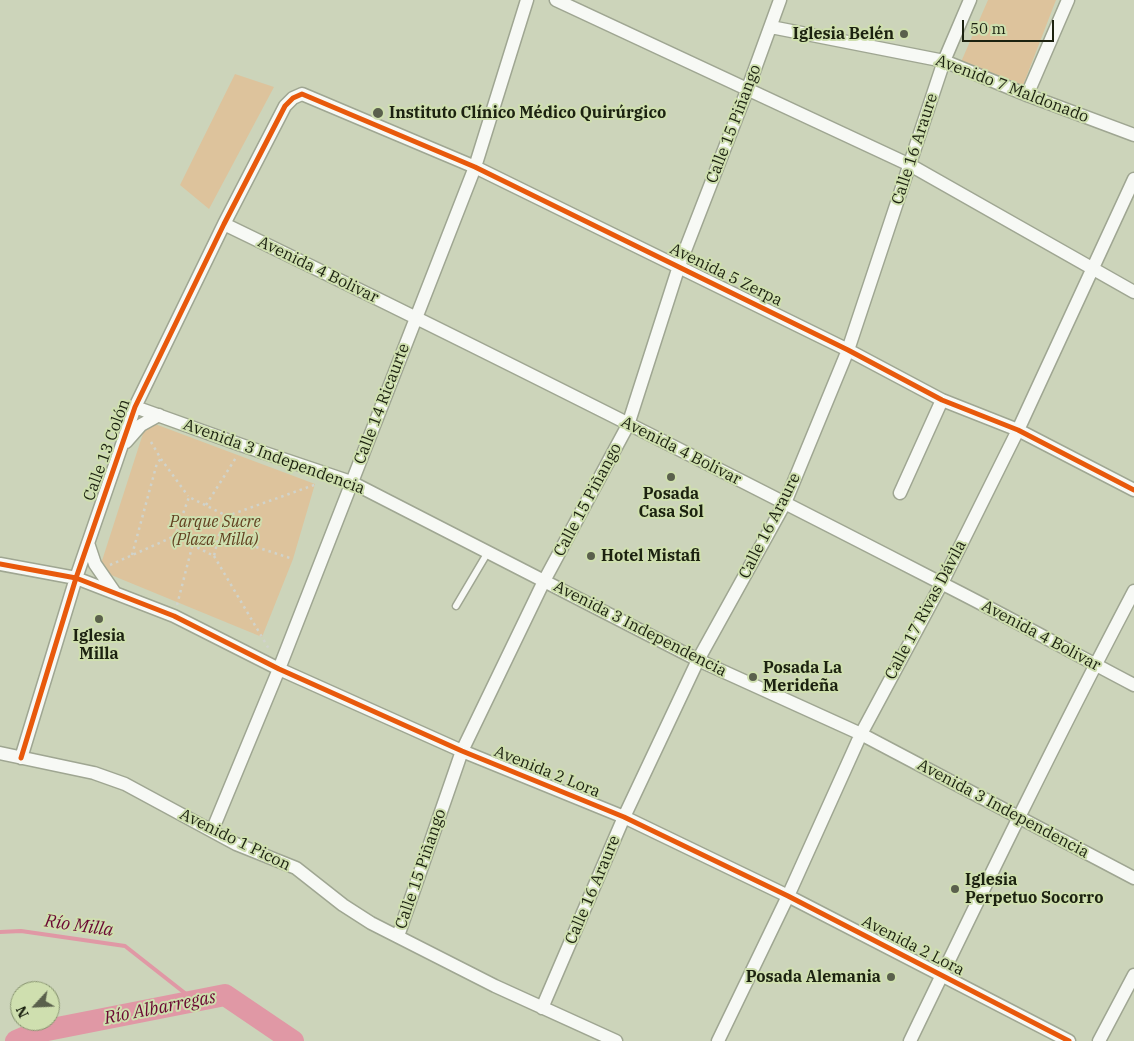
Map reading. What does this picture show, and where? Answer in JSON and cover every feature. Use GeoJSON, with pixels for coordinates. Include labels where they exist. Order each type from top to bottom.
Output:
{"type":"FeatureCollection","features":[{"type":"Feature","properties":{"kind":"street","name":"Calle 14 Ricaurte"},"geometry":{"type":"LineString","coordinates":[[212,831],[279,669],[475,167],[527,0]]}},
{"type":"Feature","properties":{"kind":"street","name":"Calle 15 Piñango"},"geometry":{"type":"LineString","coordinates":[[398,936],[462,751],[544,581],[628,425],[679,266],[780,0]]}},
{"type":"Feature","properties":{"kind":"street","name":"Calle 16 Araure"},"geometry":{"type":"LineString","coordinates":[[542,1008],[624,817],[698,660],[786,503],[848,350],[944,61],[970,0]]}},
{"type":"Feature","properties":{"kind":"street"},"geometry":{"type":"LineString","coordinates":[[1027,95],[1068,0]]}},
{"type":"Feature","properties":{"kind":"street"},"geometry":{"type":"LineString","coordinates":[[559,1],[910,165],[1134,292]]}},
{"type":"Feature","properties":{"kind":"street","name":"Avenido 7 Maldonado"},"geometry":{"type":"LineString","coordinates":[[771,26],[944,61],[1027,95],[1134,135]]}},
{"type":"Feature","properties":{"kind":"street","name":"Calle 13 Colón"},"geometry":{"type":"LineString","coordinates":[[21,758],[76,578],[135,407],[224,224],[285,106],[298,94],[302,94]]}},
{"type":"Feature","properties":{"kind":"street","name":"Avenida 5 Zerpa"},"geometry":{"type":"LineString","coordinates":[[302,94],[475,167],[848,350],[942,400],[1018,430],[1134,490]]}},
{"type":"Feature","properties":{"kind":"street","name":"Calle 17 Rivas Dávila"},"geometry":{"type":"LineString","coordinates":[[718,1041],[788,896],[861,734],[942,583],[1018,430],[1134,179]]}},
{"type":"Feature","properties":{"kind":"street","name":"Avenida 4 Bolivar"},"geometry":{"type":"LineString","coordinates":[[224,224],[416,316],[628,425],[786,503],[1134,685]]}},
{"type":"Feature","properties":{"kind":"street"},"geometry":{"type":"LineString","coordinates":[[900,493],[942,400]]}},
{"type":"Feature","properties":{"kind":"street","name":"Avenida 3 Independencia"},"geometry":{"type":"LineString","coordinates":[[135,407],[351,482],[698,660],[861,734],[1134,878]]}},
{"type":"Feature","properties":{"kind":"street"},"geometry":{"type":"LineString","coordinates":[[119,453],[141,425],[158,416]]}},
{"type":"Feature","properties":{"kind":"street"},"geometry":{"type":"LineString","coordinates":[[88,543],[98,570],[115,593]]}},
{"type":"Feature","properties":{"kind":"street","name":"Avenida 2 Lora"},"geometry":{"type":"LineString","coordinates":[[0,564],[76,578],[174,616],[279,669],[462,751],[624,817],[788,896],[1069,1041]]}},
{"type":"Feature","properties":{"kind":"street"},"geometry":{"type":"LineString","coordinates":[[910,1041],[1019,817],[1134,591]]}},
{"type":"Feature","properties":{"kind":"street","name":"Avenido 1 Picon"},"geometry":{"type":"LineString","coordinates":[[0,754],[94,773],[139,791],[246,849],[296,868],[343,905],[371,923],[542,1008],[616,1041]]}},
{"type":"Feature","properties":{"kind":"street"},"geometry":{"type":"LineString","coordinates":[[1099,1041],[1134,975]]}},
{"type":"Feature","properties":{"kind":"lane"},"geometry":{"type":"LineString","coordinates":[[456,606],[488,552]]}},
{"type":"Feature","properties":{"kind":"path"},"geometry":{"type":"LineString","coordinates":[[151,442],[189,497],[227,516]]}},
{"type":"Feature","properties":{"kind":"path"},"geometry":{"type":"LineString","coordinates":[[206,505],[244,446]]}},
{"type":"Feature","properties":{"kind":"path"},"geometry":{"type":"LineString","coordinates":[[132,556],[157,463],[161,459]]}},
{"type":"Feature","properties":{"kind":"path"},"geometry":{"type":"LineString","coordinates":[[214,556],[219,535],[227,516],[315,484],[324,484]]}},
{"type":"Feature","properties":{"kind":"path"},"geometry":{"type":"LineString","coordinates":[[98,570],[175,536],[189,497]]}},
{"type":"Feature","properties":{"kind":"path"},"geometry":{"type":"LineString","coordinates":[[219,535],[293,559]]}},
{"type":"Feature","properties":{"kind":"path"},"geometry":{"type":"LineString","coordinates":[[175,536],[214,556],[279,669]]}},
{"type":"Feature","properties":{"kind":"path"},"geometry":{"type":"LineString","coordinates":[[174,616],[192,547],[191,544]]}},
{"type":"Feature","properties":{"kind":"green space"},"geometry":{"type":"Polygon","coordinates":[[[988,0],[1056,0],[1022,88],[961,62],[988,0]]]}},
{"type":"Feature","properties":{"kind":"green space"},"geometry":{"type":"Polygon","coordinates":[[[235,74],[274,87],[209,209],[180,185],[235,74]]]}},
{"type":"Feature","properties":{"kind":"green space","name":"Parque Sucre (Plaza Milla)"},"geometry":{"type":"Polygon","coordinates":[[[147,421],[315,484],[293,559],[262,637],[99,570],[147,421]]]}},
{"type":"Feature","properties":{"kind":"waterway","name":"Río Milla"},"geometry":{"type":"LineString","coordinates":[[0,932],[21,931],[125,946],[195,1001]]}},
{"type":"Feature","properties":{"kind":"waterway","name":"Río Albarregas"},"geometry":{"type":"LineString","coordinates":[[16,1041],[37,1032],[225,995],[293,1041]]}},
{"type":"Feature","properties":{"kind":"cycle path"},"geometry":{"type":"LineString","coordinates":[[21,758],[76,578],[135,407],[224,224],[285,106],[293,98],[302,94],[475,167],[848,350],[942,400],[1018,430],[1134,490]]}},
{"type":"Feature","properties":{"kind":"cycle path"},"geometry":{"type":"LineString","coordinates":[[0,564],[76,578],[174,616],[279,669],[462,751],[624,817],[788,896],[1069,1041]]}},
{"type":"Feature","properties":{"kind":"place","name":"Iglesia Belén"},"geometry":{"type":"Point","coordinates":[904,34]}},
{"type":"Feature","properties":{"kind":"place","name":"Instituto Clínico Médico Quirúrgico"},"geometry":{"type":"Point","coordinates":[378,113]}},
{"type":"Feature","properties":{"kind":"place","name":"Posada Casa Sol"},"geometry":{"type":"Point","coordinates":[671,477]}},
{"type":"Feature","properties":{"kind":"place","name":"Hotel Mistafi"},"geometry":{"type":"Point","coordinates":[591,556]}},
{"type":"Feature","properties":{"kind":"place","name":"Iglesia Milla"},"geometry":{"type":"Point","coordinates":[99,619]}},
{"type":"Feature","properties":{"kind":"place","name":"Posada La Merideña"},"geometry":{"type":"Point","coordinates":[753,677]}},
{"type":"Feature","properties":{"kind":"place","name":"Iglesia Perpetuo Socorro"},"geometry":{"type":"Point","coordinates":[955,889]}},
{"type":"Feature","properties":{"kind":"place","name":"Posada Alemania"},"geometry":{"type":"Point","coordinates":[891,977]}}]}
